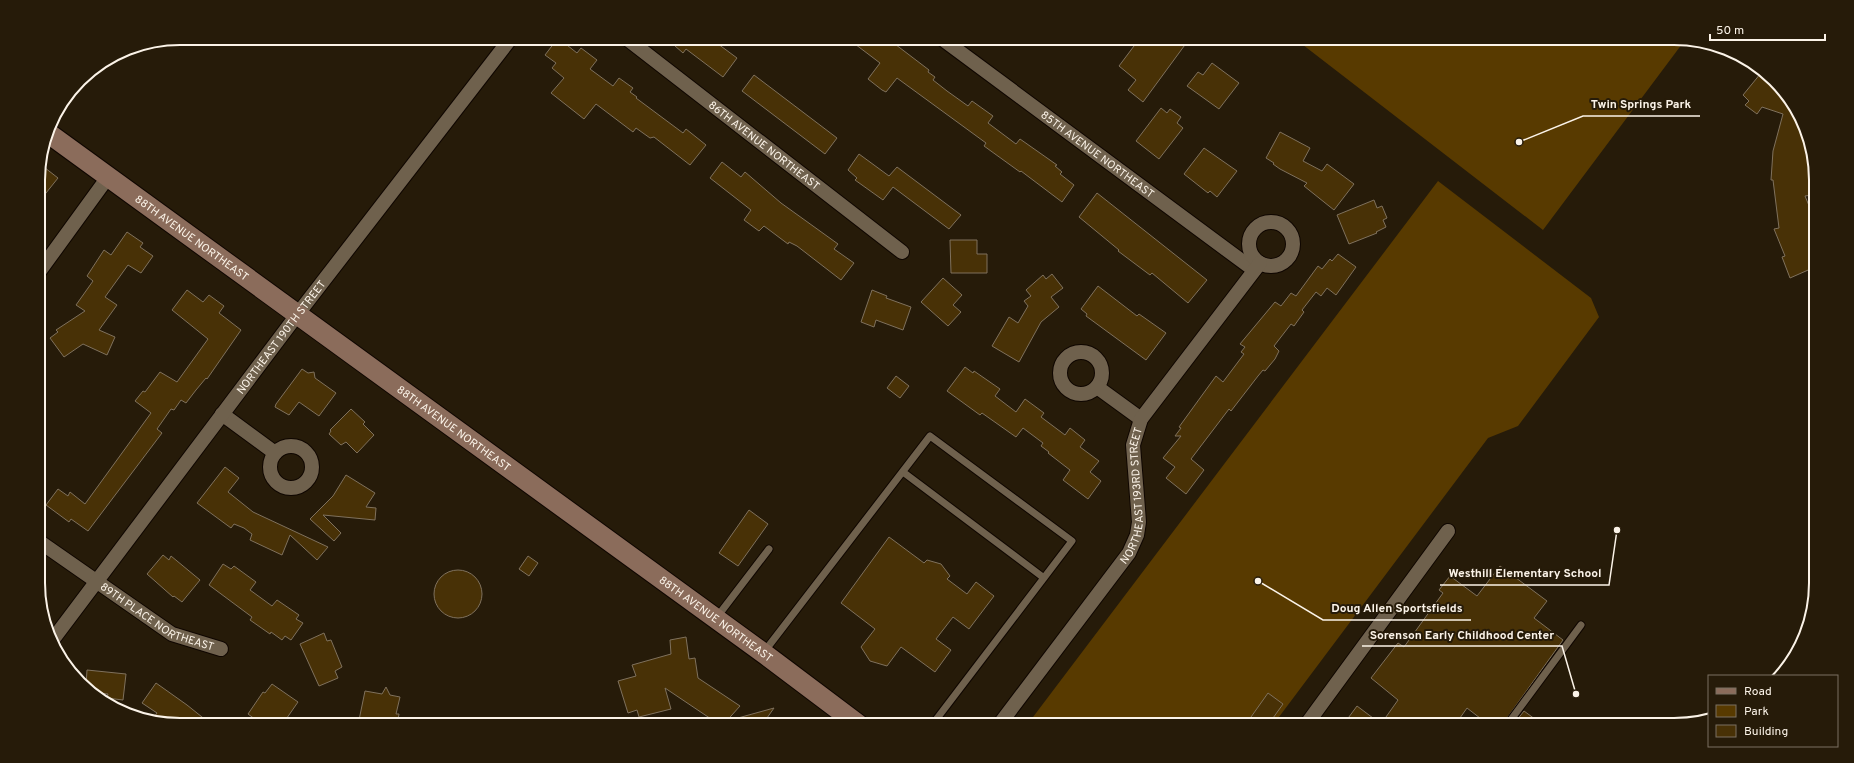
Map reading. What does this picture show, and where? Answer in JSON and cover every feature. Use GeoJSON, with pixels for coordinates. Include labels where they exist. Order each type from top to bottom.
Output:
{"type":"FeatureCollection","features":[{"type":"Feature","properties":{"kind":"street","name":"NORTHEAST 190TH STREET"},"geometry":{"type":"LineString","coordinates":[[56,636],[297,315],[506,45]]}},
{"type":"Feature","properties":{"kind":"street","name":"86TH AVENUE NORTHEAST"},"geometry":{"type":"LineString","coordinates":[[635,45],[902,252]]}},
{"type":"Feature","properties":{"kind":"street","name":"85TH AVENUE NORTHEAST"},"geometry":{"type":"LineString","coordinates":[[951,45],[1257,267]]}},
{"type":"Feature","properties":{"kind":"street","name":"88TH AVENUE NORTHEAST"},"geometry":{"type":"LineString","coordinates":[[52,136],[763,653],[849,718]]}},
{"type":"Feature","properties":{"kind":"street"},"geometry":{"type":"LineString","coordinates":[[45,264],[108,176]]}},
{"type":"Feature","properties":{"kind":"street","name":"NORTHEAST 193RD STREET"},"geometry":{"type":"LineString","coordinates":[[1004,718],[1129,553],[1137,535],[1139,522],[1133,446],[1141,419],[1257,267]]}},
{"type":"Feature","properties":{"kind":"street"},"geometry":{"type":"LineString","coordinates":[[1097,387],[1141,419]]}},
{"type":"Feature","properties":{"kind":"street"},"geometry":{"type":"LineString","coordinates":[[222,414],[275,453]]}},
{"type":"Feature","properties":{"kind":"street"},"geometry":{"type":"LineString","coordinates":[[1311,718],[1448,531]]}},
{"type":"Feature","properties":{"kind":"street","name":"89TH PLACE NORTHEAST"},"geometry":{"type":"LineString","coordinates":[[45,545],[172,634],[220,649]]}},
{"type":"Feature","properties":{"kind":"lane"},"geometry":{"type":"LineString","coordinates":[[763,653],[930,436],[1072,541],[937,718]]}},
{"type":"Feature","properties":{"kind":"lane"},"geometry":{"type":"LineString","coordinates":[[903,472],[1044,578]]}},
{"type":"Feature","properties":{"kind":"lane"},"geometry":{"type":"LineString","coordinates":[[715,619],[769,549]]}},
{"type":"Feature","properties":{"kind":"lane"},"geometry":{"type":"LineString","coordinates":[[1512,718],[1581,625]]}},
{"type":"Feature","properties":{"kind":"green space"},"geometry":{"type":"Polygon","coordinates":[[[1303,45],[1681,45],[1543,230],[1303,45]]]}},
{"type":"Feature","properties":{"kind":"green space"},"geometry":{"type":"Polygon","coordinates":[[[1438,181],[1591,298],[1599,317],[1518,426],[1488,438],[1278,718],[1032,718],[1438,181]]]}},
{"type":"Feature","properties":{"kind":"building"},"geometry":{"type":"Polygon","coordinates":[[[553,45],[567,45],[577,53],[581,48],[597,60],[590,69],[613,86],[619,78],[633,88],[630,92],[637,97],[636,98],[683,133],[686,129],[706,145],[690,165],[654,137],[650,138],[636,128],[633,132],[596,104],[584,119],[551,93],[564,78],[552,68],[556,63],[545,55],[553,45]]]}},
{"type":"Feature","properties":{"kind":"building"},"geometry":{"type":"Polygon","coordinates":[[[674,45],[719,45],[737,58],[723,77],[686,49],[683,53],[674,45]]]}},
{"type":"Feature","properties":{"kind":"building"},"geometry":{"type":"Polygon","coordinates":[[[856,45],[896,45],[929,70],[928,72],[935,77],[933,80],[947,91],[968,106],[972,101],[993,116],[988,123],[1016,144],[1020,139],[1057,165],[1055,166],[1062,172],[1060,174],[1074,185],[1062,202],[1021,171],[1020,172],[984,146],[986,143],[897,78],[886,92],[882,90],[868,79],[880,63],[856,45]]]}},
{"type":"Feature","properties":{"kind":"building"},"geometry":{"type":"Polygon","coordinates":[[[1135,45],[1185,45],[1143,102],[1128,90],[1136,80],[1119,66],[1135,45]]]}},
{"type":"Feature","properties":{"kind":"building"},"geometry":{"type":"Polygon","coordinates":[[[1212,63],[1239,83],[1219,109],[1187,86],[1198,72],[1203,75],[1212,63]]]}},
{"type":"Feature","properties":{"kind":"building"},"geometry":{"type":"Polygon","coordinates":[[[754,75],[837,138],[825,154],[742,91],[754,75]]]}},
{"type":"Feature","properties":{"kind":"building"},"geometry":{"type":"Polygon","coordinates":[[[1759,75],[1763,78],[1776,91],[1791,112],[1799,128],[1804,145],[1808,162],[1809,180],[1809,195],[1805,196],[1809,206],[1809,270],[1790,278],[1782,257],[1785,256],[1774,229],[1779,228],[1773,180],[1771,180],[1773,151],[1783,114],[1762,107],[1757,114],[1745,105],[1749,101],[1743,95],[1759,75]]]}},
{"type":"Feature","properties":{"kind":"building"},"geometry":{"type":"Polygon","coordinates":[[[1161,108],[1167,113],[1170,109],[1181,117],[1177,123],[1183,128],[1159,159],[1136,141],[1161,108]]]}},
{"type":"Feature","properties":{"kind":"building"},"geometry":{"type":"Polygon","coordinates":[[[1280,132],[1310,148],[1303,161],[1322,171],[1327,164],[1354,184],[1334,210],[1304,186],[1307,183],[1280,169],[1266,158],[1280,132]]]}},
{"type":"Feature","properties":{"kind":"building"},"geometry":{"type":"Polygon","coordinates":[[[1204,148],[1237,171],[1217,197],[1210,191],[1208,193],[1184,174],[1204,148]]]}},
{"type":"Feature","properties":{"kind":"building"},"geometry":{"type":"Polygon","coordinates":[[[859,154],[889,176],[897,167],[961,215],[949,229],[893,187],[883,200],[855,180],[857,178],[848,170],[859,154]]]}},
{"type":"Feature","properties":{"kind":"building"},"geometry":{"type":"Polygon","coordinates":[[[722,162],[741,177],[745,172],[781,203],[838,244],[834,249],[854,263],[841,280],[797,246],[789,242],[788,244],[764,226],[759,231],[744,220],[751,210],[710,178],[722,162]]]}},
{"type":"Feature","properties":{"kind":"building"},"geometry":{"type":"Polygon","coordinates":[[[45,168],[58,178],[45,194],[45,168]]]}},
{"type":"Feature","properties":{"kind":"building"},"geometry":{"type":"Polygon","coordinates":[[[1097,193],[1207,280],[1188,303],[1152,273],[1150,275],[1118,251],[1119,250],[1079,217],[1097,193]]]}},
{"type":"Feature","properties":{"kind":"building"},"geometry":{"type":"Polygon","coordinates":[[[1374,200],[1377,208],[1382,206],[1387,218],[1383,220],[1386,227],[1376,232],[1377,233],[1349,244],[1337,215],[1374,200]]]}},
{"type":"Feature","properties":{"kind":"building"},"geometry":{"type":"Polygon","coordinates":[[[127,232],[143,243],[140,247],[153,256],[141,273],[128,265],[105,297],[117,305],[99,330],[115,337],[107,355],[83,344],[64,357],[50,338],[58,332],[56,330],[85,311],[76,305],[93,281],[87,276],[104,250],[111,255],[127,232]]]}},
{"type":"Feature","properties":{"kind":"building"},"geometry":{"type":"Polygon","coordinates":[[[950,240],[977,240],[977,254],[987,254],[987,273],[951,273],[950,240]]]}},
{"type":"Feature","properties":{"kind":"building"},"geometry":{"type":"Polygon","coordinates":[[[1338,254],[1356,267],[1336,295],[1327,288],[1321,296],[1316,292],[1302,310],[1304,312],[1294,326],[1291,324],[1274,346],[1279,351],[1275,359],[1265,371],[1263,370],[1231,411],[1229,409],[1191,459],[1204,470],[1186,494],[1166,478],[1175,467],[1163,458],[1181,436],[1175,436],[1181,428],[1179,427],[1216,376],[1223,382],[1244,354],[1241,352],[1245,347],[1240,344],[1275,302],[1281,306],[1291,293],[1296,296],[1318,266],[1322,269],[1330,259],[1332,261],[1338,254]]]}},
{"type":"Feature","properties":{"kind":"building"},"geometry":{"type":"Polygon","coordinates":[[[1052,274],[1063,288],[1051,297],[1059,307],[1041,322],[1019,362],[992,346],[1009,317],[1018,323],[1028,306],[1024,301],[1031,296],[1026,290],[1043,275],[1046,279],[1052,274]]]}},
{"type":"Feature","properties":{"kind":"building"},"geometry":{"type":"Polygon","coordinates":[[[943,278],[962,295],[953,305],[961,312],[948,326],[921,302],[943,278]]]}},
{"type":"Feature","properties":{"kind":"building"},"geometry":{"type":"Polygon","coordinates":[[[1098,286],[1137,316],[1139,314],[1166,333],[1146,360],[1086,316],[1087,314],[1081,309],[1098,286]]]}},
{"type":"Feature","properties":{"kind":"building"},"geometry":{"type":"Polygon","coordinates":[[[187,290],[203,302],[209,295],[224,306],[219,313],[241,330],[207,379],[206,378],[186,403],[181,400],[174,410],[171,409],[157,429],[162,433],[88,531],[71,519],[69,522],[46,505],[58,489],[68,496],[70,492],[85,504],[151,413],[135,401],[143,391],[145,392],[160,372],[177,382],[208,339],[172,310],[187,290]]]}},
{"type":"Feature","properties":{"kind":"building"},"geometry":{"type":"Polygon","coordinates":[[[872,290],[887,296],[886,298],[911,307],[903,330],[876,320],[874,327],[861,322],[872,290]]]}},
{"type":"Feature","properties":{"kind":"building"},"geometry":{"type":"Polygon","coordinates":[[[965,367],[973,373],[974,371],[1000,389],[995,396],[1016,412],[1025,399],[1044,413],[1041,417],[1065,435],[1070,428],[1085,440],[1080,447],[1099,461],[1090,472],[1101,481],[1088,499],[1063,480],[1070,470],[1041,446],[1043,443],[1023,428],[1016,437],[982,413],[980,415],[947,391],[965,367]]]}},
{"type":"Feature","properties":{"kind":"building"},"geometry":{"type":"Polygon","coordinates":[[[302,369],[308,373],[314,372],[315,378],[336,393],[319,416],[299,402],[289,415],[275,407],[302,369]]]}},
{"type":"Feature","properties":{"kind":"building"},"geometry":{"type":"Polygon","coordinates":[[[896,376],[909,386],[900,398],[887,388],[896,376]]]}},
{"type":"Feature","properties":{"kind":"building"},"geometry":{"type":"Polygon","coordinates":[[[351,409],[365,422],[363,424],[374,435],[357,453],[346,442],[341,445],[329,434],[331,431],[330,430],[351,409]]]}},
{"type":"Feature","properties":{"kind":"building"},"geometry":{"type":"Polygon","coordinates":[[[225,467],[239,478],[228,492],[253,512],[328,547],[317,560],[290,535],[282,555],[250,540],[252,534],[244,528],[234,524],[231,528],[197,503],[225,467]]]}},
{"type":"Feature","properties":{"kind":"building"},"geometry":{"type":"Polygon","coordinates":[[[346,475],[375,493],[366,507],[376,508],[375,520],[323,515],[341,533],[334,541],[310,519],[333,496],[346,475]]]}},
{"type":"Feature","properties":{"kind":"building"},"geometry":{"type":"Polygon","coordinates":[[[749,510],[768,524],[738,566],[719,553],[749,510]]]}},
{"type":"Feature","properties":{"kind":"building"},"geometry":{"type":"Polygon","coordinates":[[[889,537],[924,563],[927,560],[941,564],[950,576],[947,579],[967,594],[976,582],[994,596],[969,629],[953,617],[936,639],[951,650],[935,672],[901,647],[887,666],[870,661],[861,647],[875,629],[841,603],[889,537]]]}},
{"type":"Feature","properties":{"kind":"building"},"geometry":{"type":"Polygon","coordinates":[[[163,555],[169,560],[171,556],[200,580],[182,602],[174,596],[173,597],[147,574],[163,555]]]}},
{"type":"Feature","properties":{"kind":"building"},"geometry":{"type":"Polygon","coordinates":[[[528,556],[538,563],[529,576],[519,569],[528,556]]]}},
{"type":"Feature","properties":{"kind":"building"},"geometry":{"type":"Polygon","coordinates":[[[223,564],[231,569],[234,566],[256,582],[250,590],[272,606],[277,600],[299,615],[296,619],[303,623],[291,640],[285,636],[282,640],[271,632],[270,634],[250,620],[252,617],[209,585],[223,564]]]}},
{"type":"Feature","properties":{"kind":"building"},"geometry":{"type":"Polygon","coordinates":[[[1500,566],[1547,601],[1534,618],[1563,640],[1507,718],[1480,718],[1467,708],[1460,718],[1385,718],[1398,700],[1371,678],[1398,643],[1404,647],[1443,593],[1439,590],[1450,576],[1477,596],[1500,566]]]}},
{"type":"Feature","properties":{"kind":"building"},"geometry":{"type":"Polygon","coordinates":[[[458,570],[467,572],[475,577],[480,585],[482,594],[480,603],[475,611],[467,616],[458,618],[449,616],[441,611],[436,603],[434,594],[436,585],[441,577],[449,572],[458,570]]]}},
{"type":"Feature","properties":{"kind":"building"},"geometry":{"type":"Polygon","coordinates":[[[324,633],[327,641],[331,640],[342,667],[335,671],[338,678],[319,686],[300,644],[324,633]]]}},
{"type":"Feature","properties":{"kind":"building"},"geometry":{"type":"Polygon","coordinates":[[[686,637],[689,659],[695,658],[698,678],[740,706],[729,718],[710,718],[665,688],[671,709],[639,717],[637,710],[628,713],[618,681],[636,676],[632,665],[671,654],[670,640],[686,637]]]}},
{"type":"Feature","properties":{"kind":"building"},"geometry":{"type":"Polygon","coordinates":[[[87,670],[126,674],[123,700],[111,698],[107,696],[108,694],[103,694],[86,680],[87,670]]]}},
{"type":"Feature","properties":{"kind":"building"},"geometry":{"type":"Polygon","coordinates":[[[156,683],[203,718],[180,718],[155,715],[157,713],[142,703],[156,683]]]}},
{"type":"Feature","properties":{"kind":"building"},"geometry":{"type":"Polygon","coordinates":[[[272,684],[298,702],[287,718],[253,718],[248,714],[263,692],[265,693],[272,684]]]}},
{"type":"Feature","properties":{"kind":"building"},"geometry":{"type":"Polygon","coordinates":[[[386,687],[390,695],[400,697],[396,714],[399,714],[398,718],[359,718],[365,691],[382,694],[386,687]]]}},
{"type":"Feature","properties":{"kind":"building"},"geometry":{"type":"Polygon","coordinates":[[[1268,693],[1283,704],[1273,718],[1251,717],[1268,693]]]}},
{"type":"Feature","properties":{"kind":"building"},"geometry":{"type":"Polygon","coordinates":[[[1357,706],[1373,718],[1348,718],[1357,706]]]}},
{"type":"Feature","properties":{"kind":"building"},"geometry":{"type":"Polygon","coordinates":[[[774,708],[767,718],[738,718],[774,708]]]}},
{"type":"Feature","properties":{"kind":"building"},"geometry":{"type":"Polygon","coordinates":[[[1524,711],[1534,718],[1518,718],[1524,711]]]}},
{"type":"Feature","properties":{"kind":"place","name":"Twin Springs Park"},"geometry":{"type":"Point","coordinates":[1519,142]}},
{"type":"Feature","properties":{"kind":"place","name":"Westhill Elementary School"},"geometry":{"type":"Point","coordinates":[1617,530]}},
{"type":"Feature","properties":{"kind":"place","name":"Doug Allen Sportsfields"},"geometry":{"type":"Point","coordinates":[1258,581]}},
{"type":"Feature","properties":{"kind":"place","name":"Sorenson Early Childhood Center"},"geometry":{"type":"Point","coordinates":[1576,694]}}]}
